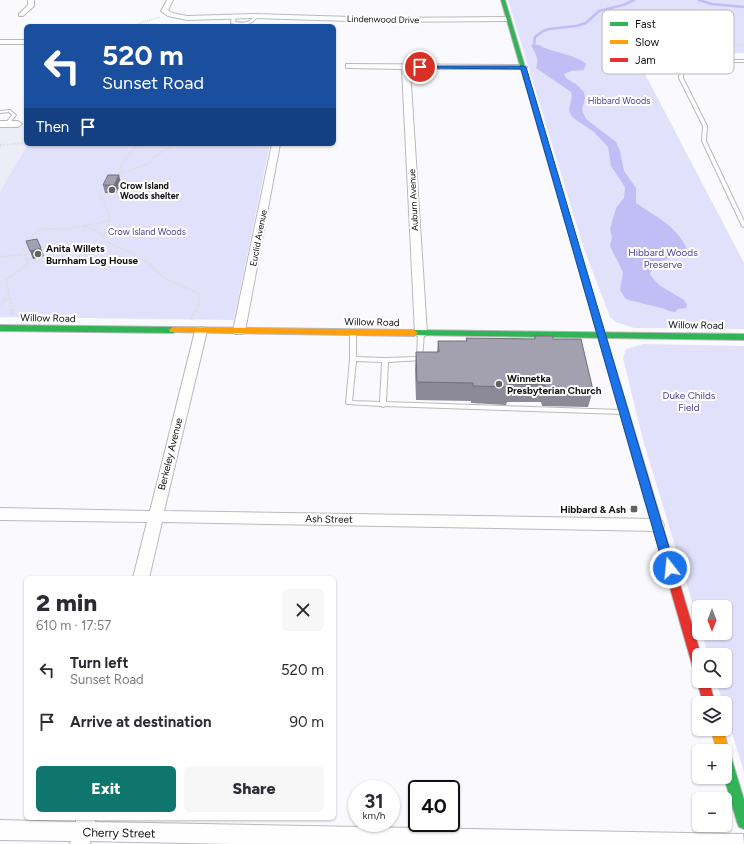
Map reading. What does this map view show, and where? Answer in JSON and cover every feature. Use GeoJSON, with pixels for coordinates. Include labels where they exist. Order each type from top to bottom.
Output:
{"type":"FeatureCollection","features":[{"type":"Feature","properties":{"kind":"street"},"geometry":{"type":"LineString","coordinates":[[21,15],[31,6],[31,0]]}},
{"type":"Feature","properties":{"kind":"street"},"geometry":{"type":"LineString","coordinates":[[166,13],[170,0]]}},
{"type":"Feature","properties":{"kind":"street"},"geometry":{"type":"LineString","coordinates":[[503,0],[693,648]]}},
{"type":"Feature","properties":{"kind":"street","name":"Lindenwood Drive"},"geometry":{"type":"LineString","coordinates":[[166,13],[182,17],[255,16],[385,20],[508,19]]}},
{"type":"Feature","properties":{"kind":"street"},"geometry":{"type":"LineString","coordinates":[[0,42],[24,42]]}},
{"type":"Feature","properties":{"kind":"street"},"geometry":{"type":"LineString","coordinates":[[349,66],[523,67]]}},
{"type":"Feature","properties":{"kind":"street","name":"Auburn Avenue"},"geometry":{"type":"LineString","coordinates":[[406,67],[421,333]]}},
{"type":"Feature","properties":{"kind":"street"},"geometry":{"type":"LineString","coordinates":[[3,124],[18,124]]}},
{"type":"Feature","properties":{"kind":"street","name":"Euclid Avenue"},"geometry":{"type":"LineString","coordinates":[[239,331],[276,146]]}},
{"type":"Feature","properties":{"kind":"street","name":"Willow Road"},"geometry":{"type":"LineString","coordinates":[[0,328],[744,337]]}},
{"type":"Feature","properties":{"kind":"street","name":"Berkeley Avenue"},"geometry":{"type":"LineString","coordinates":[[141,576],[201,331]]}},
{"type":"Feature","properties":{"kind":"street","name":"Ash Street"},"geometry":{"type":"LineString","coordinates":[[0,514],[657,525]]}},
{"type":"Feature","properties":{"kind":"street"},"geometry":{"type":"LineString","coordinates":[[732,781],[744,822]]}},
{"type":"Feature","properties":{"kind":"street","name":"Cherry Street"},"geometry":{"type":"LineString","coordinates":[[0,830],[742,844]]}},
{"type":"Feature","properties":{"kind":"lane"},"geometry":{"type":"LineString","coordinates":[[734,62],[744,62]]}},
{"type":"Feature","properties":{"kind":"lane"},"geometry":{"type":"LineString","coordinates":[[681,74],[681,78],[705,126],[704,141],[744,226]]}},
{"type":"Feature","properties":{"kind":"lane"},"geometry":{"type":"LineString","coordinates":[[0,112],[10,111],[14,115],[3,124]]}},
{"type":"Feature","properties":{"kind":"lane"},"geometry":{"type":"LineString","coordinates":[[353,332],[353,359],[349,403],[624,412]]}},
{"type":"Feature","properties":{"kind":"lane"},"geometry":{"type":"LineString","coordinates":[[353,359],[420,359],[421,333]]}},
{"type":"Feature","properties":{"kind":"lane"},"geometry":{"type":"LineString","coordinates":[[383,405],[385,360]]}},
{"type":"Feature","properties":{"kind":"path"},"geometry":{"type":"LineString","coordinates":[[137,24],[166,13]]}},
{"type":"Feature","properties":{"kind":"path"},"geometry":{"type":"LineString","coordinates":[[734,45],[744,45]]}},
{"type":"Feature","properties":{"kind":"path"},"geometry":{"type":"LineString","coordinates":[[0,145],[24,143]]}},
{"type":"Feature","properties":{"kind":"path"},"geometry":{"type":"LineString","coordinates":[[119,174],[122,164],[136,146]]}},
{"type":"Feature","properties":{"kind":"path"},"geometry":{"type":"LineString","coordinates":[[116,177],[119,174],[148,164],[171,146]]}},
{"type":"Feature","properties":{"kind":"path"},"geometry":{"type":"LineString","coordinates":[[104,194],[131,191]]}},
{"type":"Feature","properties":{"kind":"path"},"geometry":{"type":"LineString","coordinates":[[100,196],[105,202],[109,221],[103,237]]}},
{"type":"Feature","properties":{"kind":"path"},"geometry":{"type":"LineString","coordinates":[[12,318],[14,312],[6,285],[7,279],[28,264],[25,251],[32,242],[33,235],[42,229],[67,229],[109,221]]}},
{"type":"Feature","properties":{"kind":"path"},"geometry":{"type":"LineString","coordinates":[[81,226],[92,227],[100,231],[104,241],[132,252],[148,263],[158,274],[175,284],[194,290],[200,296],[200,303],[190,321]]}},
{"type":"Feature","properties":{"kind":"path"},"geometry":{"type":"LineString","coordinates":[[25,251],[30,249]]}},
{"type":"Feature","properties":{"kind":"path"},"geometry":{"type":"LineString","coordinates":[[0,257],[25,254]]}},
{"type":"Feature","properties":{"kind":"path"},"geometry":{"type":"LineString","coordinates":[[27,260],[40,258],[41,262],[36,263]]}},
{"type":"Feature","properties":{"kind":"path"},"geometry":{"type":"LineString","coordinates":[[0,306],[4,300],[10,298]]}},
{"type":"Feature","properties":{"kind":"shaded area"},"geometry":{"type":"Polygon","coordinates":[[[531,45],[540,45],[547,49],[575,58],[586,64],[584,70],[571,71],[564,74],[566,78],[577,85],[584,92],[585,98],[582,110],[586,119],[616,142],[620,151],[624,171],[636,188],[636,203],[671,227],[682,239],[686,247],[684,253],[652,264],[650,275],[659,285],[684,300],[687,305],[686,308],[678,309],[675,312],[669,311],[629,300],[625,298],[620,290],[623,272],[610,246],[612,237],[610,229],[616,208],[624,198],[625,187],[611,166],[608,147],[594,132],[572,117],[569,110],[572,96],[571,92],[536,68],[537,59],[531,45]]]}},
{"type":"Feature","properties":{"kind":"shaded area"},"geometry":{"type":"Polygon","coordinates":[[[0,126],[24,126],[24,146],[27,146],[0,191],[0,126]]]}},
{"type":"Feature","properties":{"kind":"green space","name":"Hibbard Woods"},"geometry":{"type":"Polygon","coordinates":[[[508,0],[744,0],[744,53],[734,53],[734,10],[602,10],[602,74],[645,74],[744,263],[744,329],[634,328],[616,322],[610,317],[584,249],[508,0]]]}},
{"type":"Feature","properties":{"kind":"green space","name":"Crow Island Woods"},"geometry":{"type":"Polygon","coordinates":[[[27,146],[270,146],[234,320],[0,317],[0,191],[27,146]]]}},
{"type":"Feature","properties":{"kind":"green space","name":"Duke Childs Field"},"geometry":{"type":"Polygon","coordinates":[[[643,344],[744,346],[744,772],[732,733],[732,696],[721,696],[718,688],[732,688],[732,648],[706,648],[704,640],[732,640],[732,600],[692,600],[692,602],[643,440],[623,358],[626,349],[643,344]]]}},
{"type":"Feature","properties":{"kind":"building"},"geometry":{"type":"Polygon","coordinates":[[[108,175],[119,175],[114,185],[103,185],[108,175]]]}},
{"type":"Feature","properties":{"kind":"building"},"geometry":{"type":"Polygon","coordinates":[[[37,239],[41,248],[30,251],[26,241],[37,239]]]}},
{"type":"Feature","properties":{"kind":"building"},"geometry":{"type":"Polygon","coordinates":[[[535,336],[553,336],[553,339],[581,339],[593,390],[546,388],[545,385],[509,384],[509,387],[473,386],[473,383],[417,382],[416,352],[439,352],[438,341],[467,341],[466,338],[535,339],[535,336]]]}},
{"type":"Feature","properties":{"kind":"waterway"},"geometry":{"type":"LineString","coordinates":[[603,10],[623,5],[634,0]]}},
{"type":"Feature","properties":{"kind":"waterway"},"geometry":{"type":"LineString","coordinates":[[699,0],[712,4],[744,7]]}},
{"type":"Feature","properties":{"kind":"waterway"},"geometry":{"type":"LineString","coordinates":[[538,49],[534,45],[535,37],[543,31],[586,23],[599,11],[602,10]]}},
{"type":"Feature","properties":{"kind":"traffic: fast"},"geometry":{"type":"LineString","coordinates":[[503,0],[570,228]]}},
{"type":"Feature","properties":{"kind":"traffic: fast"},"geometry":{"type":"LineString","coordinates":[[0,328],[173,330]]}},
{"type":"Feature","properties":{"kind":"traffic: fast"},"geometry":{"type":"LineString","coordinates":[[414,333],[744,337]]}},
{"type":"Feature","properties":{"kind":"traffic: fast"},"geometry":{"type":"LineString","coordinates":[[732,781],[744,822]]}},
{"type":"Feature","properties":{"kind":"traffic: slow"},"geometry":{"type":"LineString","coordinates":[[570,228],[642,473]]}},
{"type":"Feature","properties":{"kind":"traffic: slow"},"geometry":{"type":"LineString","coordinates":[[173,330],[414,333]]}},
{"type":"Feature","properties":{"kind":"traffic: slow"},"geometry":{"type":"LineString","coordinates":[[719,736],[721,744]]}},
{"type":"Feature","properties":{"kind":"traffic: jam"},"geometry":{"type":"LineString","coordinates":[[642,473],[693,648]]}},
{"type":"Feature","properties":{"kind":"traffic: jam"},"geometry":{"type":"LineString","coordinates":[[705,688],[707,696]]}},
{"type":"Feature","properties":{"kind":"place","name":"Crow Island Woods shelter"},"geometry":{"type":"Point","coordinates":[112,190]}},
{"type":"Feature","properties":{"kind":"place","name":"Anita Willets Burnham Log House"},"geometry":{"type":"Point","coordinates":[38,254]}},
{"type":"Feature","properties":{"kind":"place","name":"Winnetka Presbyterian Church"},"geometry":{"type":"Point","coordinates":[499,384]}},
{"type":"Feature","properties":{"kind":"place","name":"Hibbard & Ash"},"geometry":{"type":"Point","coordinates":[634,509]}},
{"type":"Feature","properties":{"kind":"route"},"geometry":{"type":"LineString","coordinates":[[420,67],[523,67],[670,568]]}},
{"type":"Feature","properties":{"kind":"park label","name":"Hibbard Woods Preserve"},"geometry":{"type":"Point","coordinates":[663,258]}}]}
